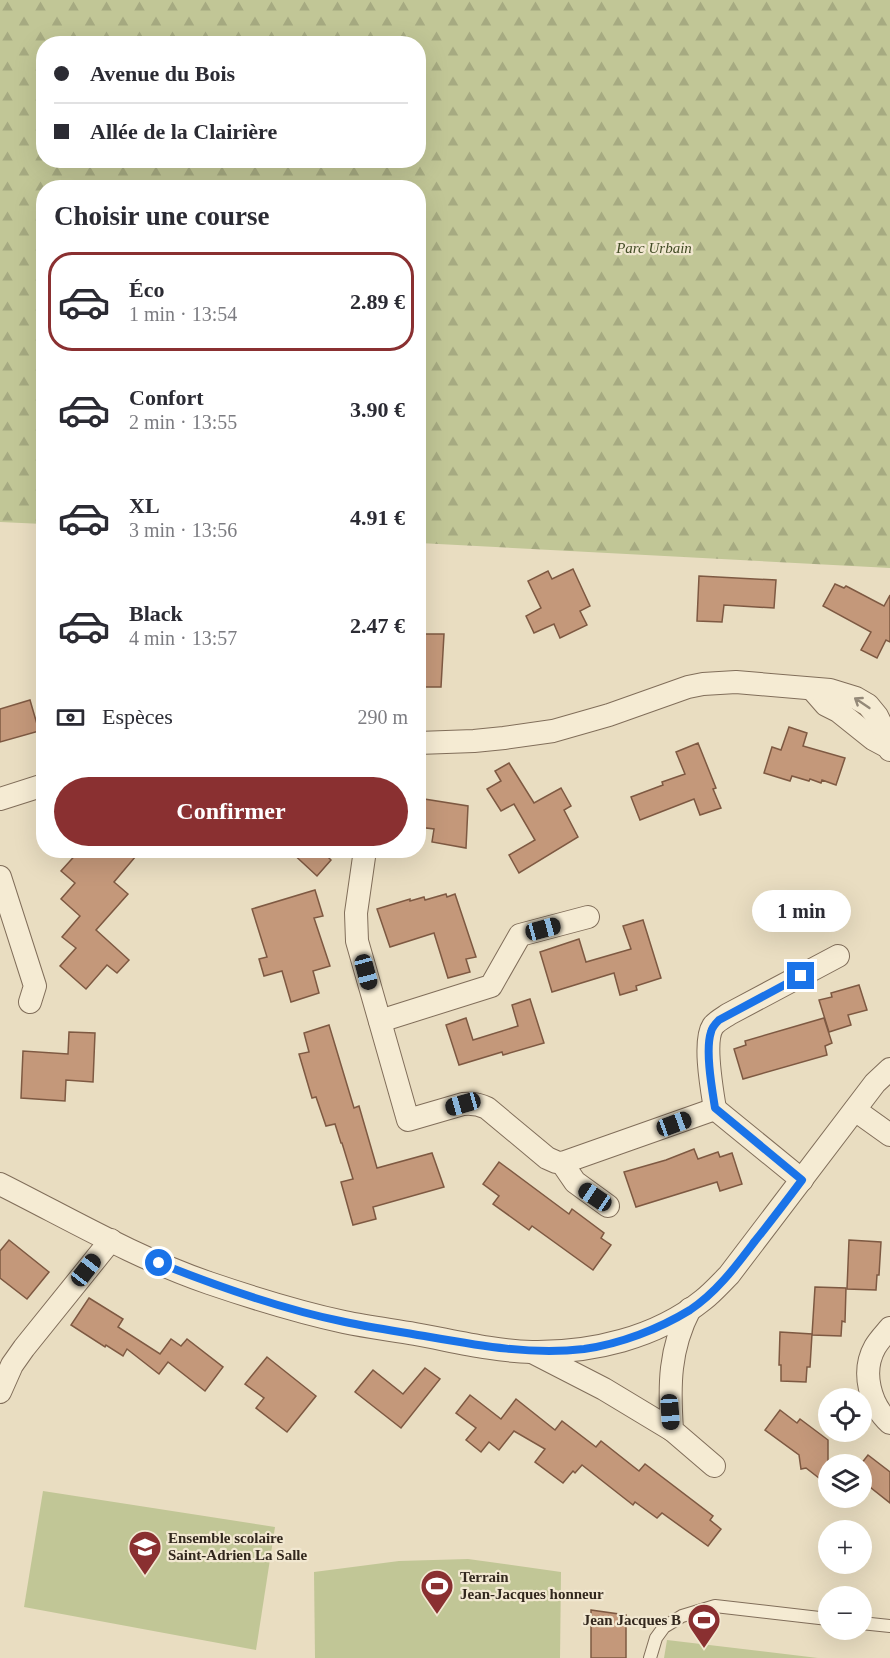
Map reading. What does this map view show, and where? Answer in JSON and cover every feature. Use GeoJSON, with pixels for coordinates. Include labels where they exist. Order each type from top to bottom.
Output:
{"type":"FeatureCollection","features":[{"type":"Feature","properties":{"kind":"street"},"geometry":{"type":"LineString","coordinates":[[426,743],[474,741],[553,731],[609,715],[669,693],[703,684],[736,682],[812,689],[825,705],[844,715],[889,749]]}},
{"type":"Feature","properties":{"kind":"street"},"geometry":{"type":"LineString","coordinates":[[0,799],[36,788]]}},
{"type":"Feature","properties":{"kind":"street"},"geometry":{"type":"LineString","coordinates":[[364,858],[357,897],[357,941],[408,1120],[463,1104],[480,1105],[487,1108],[547,1158],[562,1163],[715,1108]]}},
{"type":"Feature","properties":{"kind":"street"},"geometry":{"type":"LineString","coordinates":[[0,877],[35,986],[30,1002]]}},
{"type":"Feature","properties":{"kind":"street"},"geometry":{"type":"LineString","coordinates":[[380,1021],[490,986],[520,935],[588,917]]}},
{"type":"Feature","properties":{"kind":"street"},"geometry":{"type":"LineString","coordinates":[[802,1180],[715,1108],[711,1082],[710,1034],[713,1026],[719,1020],[838,956]]}},
{"type":"Feature","properties":{"kind":"street"},"geometry":{"type":"LineString","coordinates":[[0,1184],[159,1263],[208,1282],[296,1309],[344,1322],[495,1348],[531,1352],[583,1349],[602,1346],[642,1333],[672,1320],[703,1300],[729,1275],[875,1083],[890,1069]]}},
{"type":"Feature","properties":{"kind":"street"},"geometry":{"type":"LineString","coordinates":[[855,1110],[890,1135]]}},
{"type":"Feature","properties":{"kind":"street"},"geometry":{"type":"LineString","coordinates":[[562,1163],[575,1182],[608,1206]]}},
{"type":"Feature","properties":{"kind":"street"},"geometry":{"type":"LineString","coordinates":[[0,1392],[12,1365],[24,1348],[111,1240]]}},
{"type":"Feature","properties":{"kind":"street"},"geometry":{"type":"LineString","coordinates":[[672,1430],[669,1393],[672,1359],[682,1324],[690,1309]]}},
{"type":"Feature","properties":{"kind":"street"},"geometry":{"type":"LineString","coordinates":[[890,1329],[872,1354],[868,1375],[875,1405],[890,1423]]}},
{"type":"Feature","properties":{"kind":"street"},"geometry":{"type":"LineString","coordinates":[[531,1352],[640,1409],[672,1430],[714,1466]]}},
{"type":"Feature","properties":{"kind":"lane"},"geometry":{"type":"LineString","coordinates":[[650,1658],[656,1638],[664,1627],[682,1616],[715,1606],[818,1618]]}},
{"type":"Feature","properties":{"kind":"lane"},"geometry":{"type":"LineString","coordinates":[[872,1624],[890,1626]]}},
{"type":"Feature","properties":{"kind":"green space","name":"Parc Urbain"},"geometry":{"type":"Polygon","coordinates":[[[0,0],[890,0],[890,568],[426,543],[426,180],[36,180],[36,524],[0,522],[0,0]]]}},
{"type":"Feature","properties":{"kind":"green space"},"geometry":{"type":"Polygon","coordinates":[[[43,1491],[275,1527],[256,1650],[24,1607],[43,1491]]]}},
{"type":"Feature","properties":{"kind":"green space","name":"Terrain Jean-Jacques honneur"},"geometry":{"type":"Polygon","coordinates":[[[468,1559],[561,1572],[560,1658],[315,1658],[314,1572],[399,1561],[468,1559]]]}},
{"type":"Feature","properties":{"kind":"green space","name":"Jean Jacques B"},"geometry":{"type":"Polygon","coordinates":[[[667,1640],[818,1658],[664,1658],[667,1640]]]}},
{"type":"Feature","properties":{"kind":"building"},"geometry":{"type":"Polygon","coordinates":[[[573,569],[590,606],[580,611],[587,625],[560,638],[554,624],[534,633],[526,616],[541,608],[528,581],[548,571],[552,579],[573,569]]]}},
{"type":"Feature","properties":{"kind":"building"},"geometry":{"type":"Polygon","coordinates":[[[699,576],[776,580],[774,608],[724,605],[722,622],[697,621],[699,576]]]}},
{"type":"Feature","properties":{"kind":"building"},"geometry":{"type":"Polygon","coordinates":[[[835,584],[844,588],[846,586],[884,606],[890,595],[890,642],[886,640],[877,658],[861,650],[871,632],[823,606],[835,584]]]}},
{"type":"Feature","properties":{"kind":"building"},"geometry":{"type":"Polygon","coordinates":[[[426,634],[444,634],[441,687],[426,687],[426,634]]]}},
{"type":"Feature","properties":{"kind":"building"},"geometry":{"type":"Polygon","coordinates":[[[30,700],[36,721],[36,732],[0,742],[0,709],[30,700]]]}},
{"type":"Feature","properties":{"kind":"building"},"geometry":{"type":"Polygon","coordinates":[[[789,727],[807,733],[803,746],[845,758],[836,785],[822,780],[821,783],[792,776],[790,781],[764,773],[772,747],[781,750],[789,727]]]}},
{"type":"Feature","properties":{"kind":"building"},"geometry":{"type":"Polygon","coordinates":[[[698,743],[716,788],[713,789],[721,808],[700,815],[694,799],[640,820],[631,797],[685,774],[676,752],[698,743]]]}},
{"type":"Feature","properties":{"kind":"building"},"geometry":{"type":"Polygon","coordinates":[[[509,763],[534,803],[561,788],[571,806],[564,810],[578,837],[519,873],[509,855],[535,840],[514,804],[501,811],[487,789],[501,781],[495,771],[509,763]]]}},
{"type":"Feature","properties":{"kind":"building"},"geometry":{"type":"Polygon","coordinates":[[[426,799],[468,806],[466,848],[432,842],[434,829],[426,828],[426,799]]]}},
{"type":"Feature","properties":{"kind":"building"},"geometry":{"type":"Polygon","coordinates":[[[73,858],[134,858],[114,882],[128,894],[96,930],[129,960],[117,973],[107,965],[86,989],[60,966],[76,948],[62,937],[80,916],[61,899],[75,883],[61,871],[73,858]]]}},
{"type":"Feature","properties":{"kind":"building"},"geometry":{"type":"Polygon","coordinates":[[[298,858],[329,858],[331,860],[317,876],[298,858]]]}},
{"type":"Feature","properties":{"kind":"building"},"geometry":{"type":"Polygon","coordinates":[[[315,890],[323,916],[314,918],[330,966],[313,971],[319,993],[291,1002],[282,971],[264,976],[259,959],[267,957],[252,909],[315,890]]]}},
{"type":"Feature","properties":{"kind":"building"},"geometry":{"type":"Polygon","coordinates":[[[446,894],[447,897],[455,894],[476,957],[466,959],[470,972],[448,978],[434,933],[390,947],[377,909],[410,899],[410,901],[424,897],[425,900],[446,894]]]}},
{"type":"Feature","properties":{"kind":"building"},"geometry":{"type":"Polygon","coordinates":[[[643,920],[661,978],[636,986],[637,990],[620,995],[614,973],[552,992],[540,952],[579,939],[586,962],[631,949],[623,926],[643,920]]]}},
{"type":"Feature","properties":{"kind":"building"},"geometry":{"type":"Polygon","coordinates":[[[859,985],[867,1010],[848,1015],[851,1025],[829,1032],[819,1000],[832,997],[831,993],[859,985]]]}},
{"type":"Feature","properties":{"kind":"building"},"geometry":{"type":"Polygon","coordinates":[[[530,999],[544,1043],[503,1055],[502,1052],[459,1065],[446,1025],[466,1018],[473,1040],[518,1026],[512,1005],[530,999]]]}},
{"type":"Feature","properties":{"kind":"building"},"geometry":{"type":"Polygon","coordinates":[[[824,1018],[832,1043],[825,1046],[827,1055],[743,1079],[734,1049],[746,1045],[745,1041],[824,1018]]]}},
{"type":"Feature","properties":{"kind":"building"},"geometry":{"type":"Polygon","coordinates":[[[329,1025],[354,1108],[359,1106],[377,1168],[432,1153],[444,1187],[373,1207],[376,1219],[353,1225],[341,1182],[353,1179],[342,1143],[335,1124],[326,1126],[316,1097],[312,1098],[299,1054],[309,1052],[304,1033],[329,1025]]]}},
{"type":"Feature","properties":{"kind":"building"},"geometry":{"type":"Polygon","coordinates":[[[69,1032],[95,1033],[93,1082],[66,1080],[65,1101],[21,1098],[23,1051],[68,1054],[69,1032]]]}},
{"type":"Feature","properties":{"kind":"building"},"geometry":{"type":"Polygon","coordinates":[[[694,1149],[698,1159],[718,1152],[720,1157],[732,1153],[742,1184],[720,1191],[717,1182],[636,1207],[624,1172],[694,1149]]]}},
{"type":"Feature","properties":{"kind":"building"},"geometry":{"type":"Polygon","coordinates":[[[499,1162],[569,1214],[572,1209],[604,1233],[601,1238],[611,1245],[593,1270],[532,1226],[529,1230],[493,1204],[499,1196],[483,1184],[499,1162]]]}},
{"type":"Feature","properties":{"kind":"building"},"geometry":{"type":"Polygon","coordinates":[[[9,1240],[49,1272],[27,1299],[0,1278],[0,1251],[9,1240]]]}},
{"type":"Feature","properties":{"kind":"building"},"geometry":{"type":"Polygon","coordinates":[[[849,1240],[881,1242],[876,1290],[847,1289],[849,1240]]]}},
{"type":"Feature","properties":{"kind":"building"},"geometry":{"type":"Polygon","coordinates":[[[815,1287],[846,1288],[845,1322],[842,1321],[841,1336],[812,1335],[815,1287]]]}},
{"type":"Feature","properties":{"kind":"building"},"geometry":{"type":"Polygon","coordinates":[[[89,1298],[123,1319],[118,1327],[160,1354],[171,1339],[181,1346],[187,1339],[223,1367],[205,1391],[168,1362],[159,1374],[127,1349],[123,1356],[106,1345],[105,1347],[71,1325],[89,1298]]]}},
{"type":"Feature","properties":{"kind":"building"},"geometry":{"type":"Polygon","coordinates":[[[780,1332],[812,1334],[810,1367],[807,1367],[806,1382],[781,1381],[780,1332]]]}},
{"type":"Feature","properties":{"kind":"building"},"geometry":{"type":"Polygon","coordinates":[[[267,1357],[316,1396],[287,1432],[256,1408],[264,1398],[245,1384],[267,1357]]]}},
{"type":"Feature","properties":{"kind":"building"},"geometry":{"type":"Polygon","coordinates":[[[425,1368],[440,1379],[401,1428],[355,1392],[373,1370],[403,1394],[425,1368]]]}},
{"type":"Feature","properties":{"kind":"building"},"geometry":{"type":"Polygon","coordinates":[[[470,1395],[501,1419],[516,1399],[555,1430],[562,1421],[596,1447],[601,1441],[639,1471],[645,1464],[713,1516],[710,1520],[721,1529],[708,1546],[662,1513],[657,1518],[635,1502],[633,1505],[582,1465],[575,1473],[573,1471],[563,1483],[535,1462],[545,1449],[514,1431],[499,1450],[489,1442],[481,1452],[466,1440],[476,1428],[456,1413],[470,1395]]]}},
{"type":"Feature","properties":{"kind":"building"},"geometry":{"type":"Polygon","coordinates":[[[780,1410],[797,1423],[800,1419],[818,1432],[818,1442],[828,1442],[828,1454],[818,1454],[818,1477],[806,1468],[801,1469],[799,1455],[765,1430],[780,1410]]]}},
{"type":"Feature","properties":{"kind":"building"},"geometry":{"type":"Polygon","coordinates":[[[872,1458],[890,1472],[890,1503],[872,1489],[872,1458]]]}},
{"type":"Feature","properties":{"kind":"building"},"geometry":{"type":"Polygon","coordinates":[[[591,1610],[626,1615],[626,1658],[591,1658],[591,1610]]]}},
{"type":"Feature","properties":{"kind":"place","name":"Ensemble scolaire Saint-Adrien La Salle"},"geometry":{"type":"Point","coordinates":[145,1576]}},
{"type":"Feature","properties":{"kind":"place","name":"Terrain Jean-Jacques honneur"},"geometry":{"type":"Point","coordinates":[437,1615]}},
{"type":"Feature","properties":{"kind":"place","name":"Jean Jacques B"},"geometry":{"type":"Point","coordinates":[704,1649]}},
{"type":"Feature","properties":{"kind":"route"},"geometry":{"type":"LineString","coordinates":[[159,1263],[208,1282],[308,1313],[344,1322],[495,1348],[531,1352],[602,1346],[672,1320],[703,1300],[729,1275],[802,1180],[715,1108],[709,1045],[713,1026],[719,1020],[801,976]]}}]}
